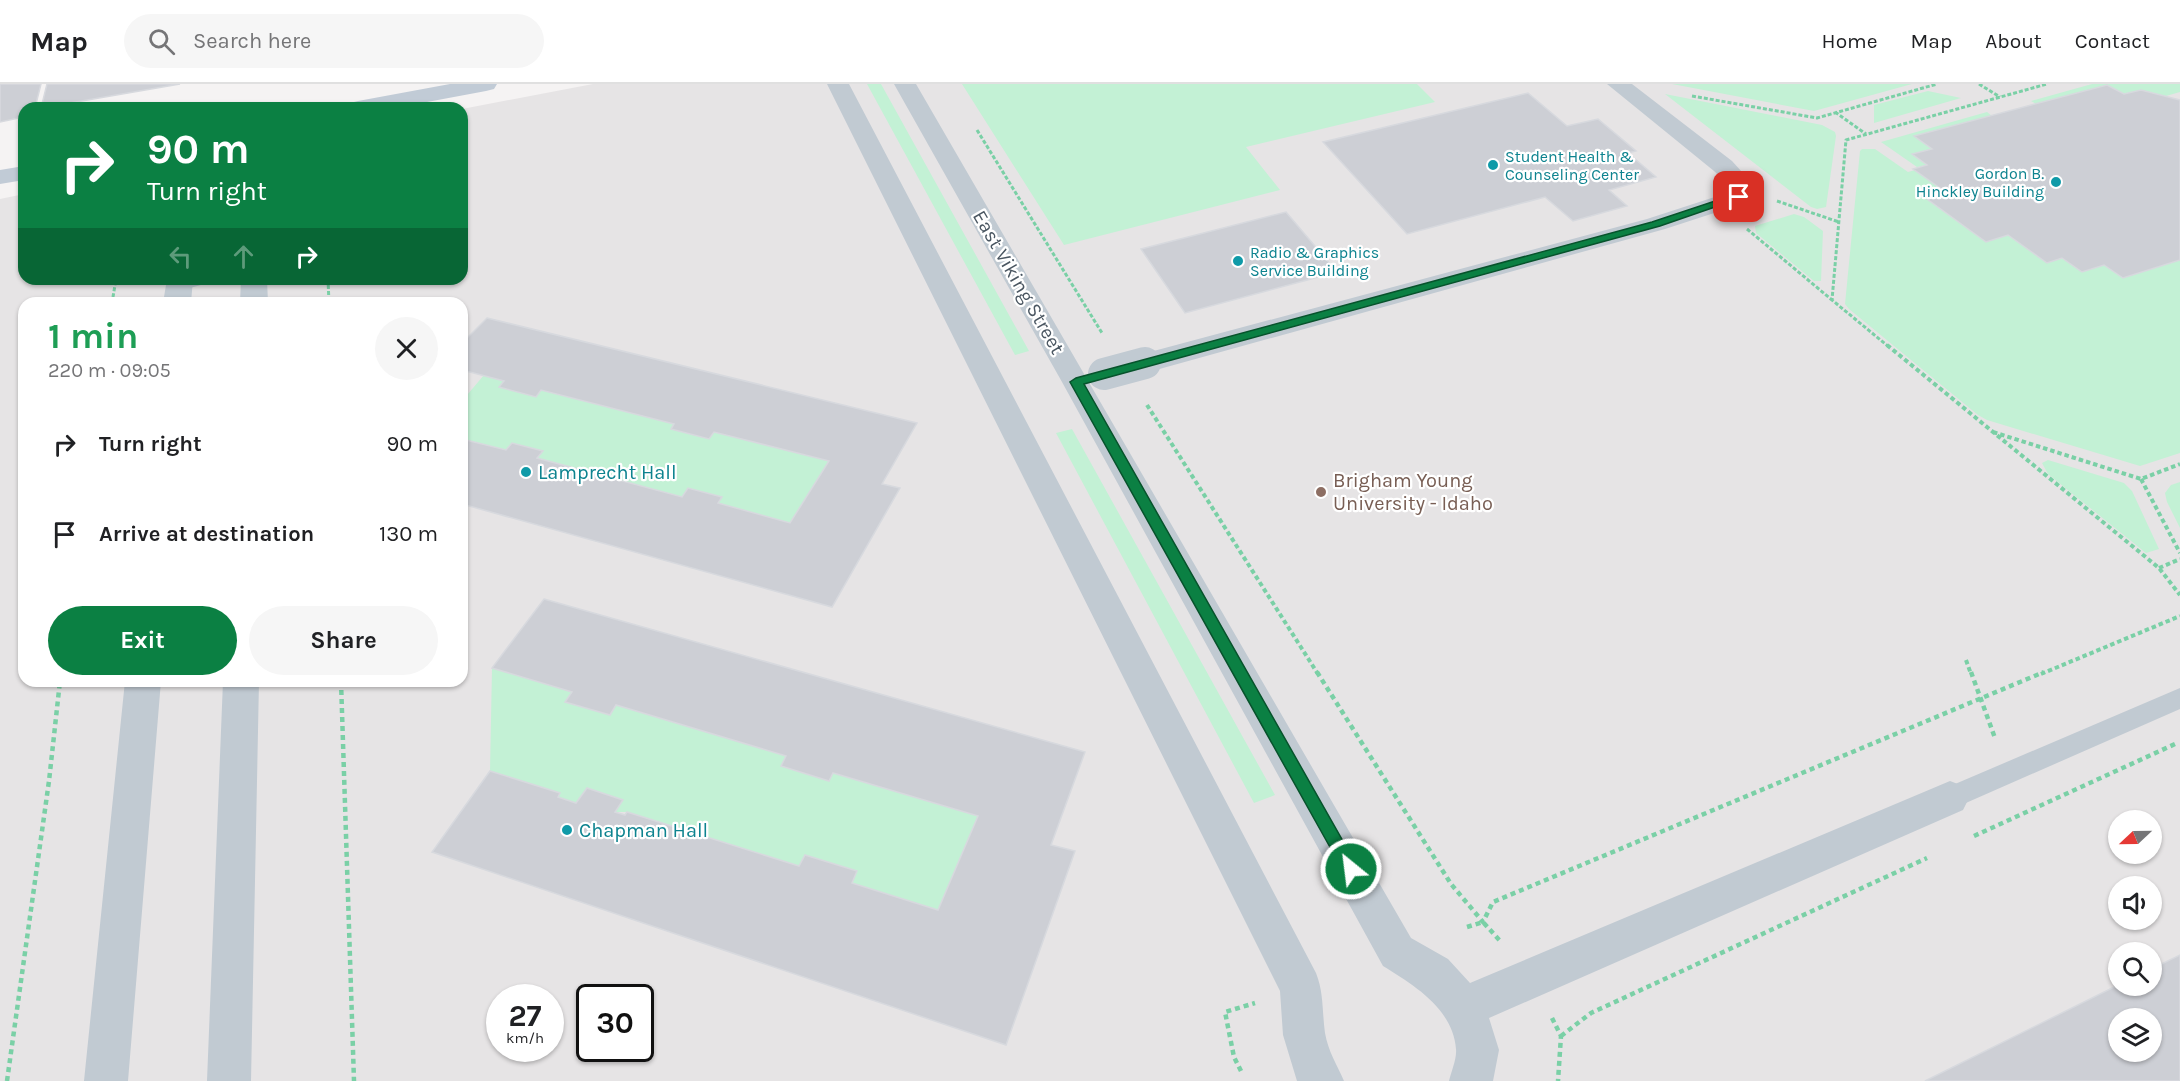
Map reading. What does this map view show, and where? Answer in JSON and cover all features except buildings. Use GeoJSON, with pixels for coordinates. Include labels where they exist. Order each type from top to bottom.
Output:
{"type":"FeatureCollection","features":[{"type":"Feature","properties":{"kind":"main road"},"geometry":{"type":"LineString","coordinates":[[390,102],[486,84]]}},
{"type":"Feature","properties":{"kind":"main road"},"geometry":{"type":"LineString","coordinates":[[0,177],[18,173]]}},
{"type":"Feature","properties":{"kind":"street"},"geometry":{"type":"LineString","coordinates":[[838,84],[1301,988],[1304,1035],[1316,1080]]}},
{"type":"Feature","properties":{"kind":"street","name":"East Viking Street"},"geometry":{"type":"LineString","coordinates":[[905,84],[1090,378],[1397,952],[1433,973],[1464,1007]]}},
{"type":"Feature","properties":{"kind":"street"},"geometry":{"type":"LineString","coordinates":[[1090,378],[1656,224],[1739,197],[1740,183],[1723,165],[1618,84]]}},
{"type":"Feature","properties":{"kind":"street"},"geometry":{"type":"LineString","coordinates":[[106,1081],[142,687]]}},
{"type":"Feature","properties":{"kind":"street"},"geometry":{"type":"LineString","coordinates":[[229,1081],[241,687]]}},
{"type":"Feature","properties":{"kind":"street"},"geometry":{"type":"LineString","coordinates":[[1471,1081],[1478,1050],[1464,1007],[1950,798]]}},
{"type":"Feature","properties":{"kind":"lane"},"geometry":{"type":"LineString","coordinates":[[1950,798],[2180,698]]}},
{"type":"Feature","properties":{"kind":"path"},"geometry":{"type":"LineString","coordinates":[[1691,95],[1817,118],[1936,84]]}},
{"type":"Feature","properties":{"kind":"path"},"geometry":{"type":"LineString","coordinates":[[1978,84],[2000,97]]}},
{"type":"Feature","properties":{"kind":"path"},"geometry":{"type":"LineString","coordinates":[[2047,84],[1846,140],[1832,300],[2159,568],[2180,594]]}},
{"type":"Feature","properties":{"kind":"path"},"geometry":{"type":"LineString","coordinates":[[1835,112],[1867,135]]}},
{"type":"Feature","properties":{"kind":"path"},"geometry":{"type":"LineString","coordinates":[[974,125],[1106,339]]}},
{"type":"Feature","properties":{"kind":"path"},"geometry":{"type":"LineString","coordinates":[[1772,200],[1839,222]]}},
{"type":"Feature","properties":{"kind":"path"},"geometry":{"type":"LineString","coordinates":[[1144,400],[1451,884],[1483,921],[1493,902],[2180,616]]}},
{"type":"Feature","properties":{"kind":"path"},"geometry":{"type":"LineString","coordinates":[[1990,431],[2140,479],[2180,464]]}},
{"type":"Feature","properties":{"kind":"path"},"geometry":{"type":"LineString","coordinates":[[2140,479],[2180,553]]}},
{"type":"Feature","properties":{"kind":"path"},"geometry":{"type":"LineString","coordinates":[[2159,568],[2180,559]]}},
{"type":"Feature","properties":{"kind":"path"},"geometry":{"type":"LineString","coordinates":[[1966,660],[1996,741]]}},
{"type":"Feature","properties":{"kind":"path"},"geometry":{"type":"LineString","coordinates":[[7,1081],[49,781],[59,687]]}},
{"type":"Feature","properties":{"kind":"path"},"geometry":{"type":"LineString","coordinates":[[341,687],[354,1081]]}},
{"type":"Feature","properties":{"kind":"path"},"geometry":{"type":"LineString","coordinates":[[1967,840],[2180,741]]}},
{"type":"Feature","properties":{"kind":"path"},"geometry":{"type":"LineString","coordinates":[[1561,1036],[1591,1013],[1935,854]]}},
{"type":"Feature","properties":{"kind":"path"},"geometry":{"type":"LineString","coordinates":[[1529,978],[1561,1036],[1558,1081]]}},
{"type":"Feature","properties":{"kind":"path"},"geometry":{"type":"LineString","coordinates":[[1241,1071],[1234,1057],[1225,1012],[1255,1003]]}},
{"type":"Feature","properties":{"kind":"shaded area","name":"Brigham Young University - Idaho"},"geometry":{"type":"Polygon","coordinates":[[[593,84],[2180,84],[2180,1081],[0,1081],[0,199],[18,195],[18,285],[468,285],[468,108],[593,84]]]}},
{"type":"Feature","properties":{"kind":"green space"},"geometry":{"type":"Polygon","coordinates":[[[867,84],[881,84],[1029,351],[1015,355],[867,84]]]}},
{"type":"Feature","properties":{"kind":"green space"},"geometry":{"type":"Polygon","coordinates":[[[962,84],[1417,84],[1435,102],[1246,147],[1280,190],[1064,245],[962,84]]]}},
{"type":"Feature","properties":{"kind":"green space"},"geometry":{"type":"Polygon","coordinates":[[[1672,84],[1912,84],[1814,111],[1672,84]]]}},
{"type":"Feature","properties":{"kind":"green space"},"geometry":{"type":"Polygon","coordinates":[[[2092,84],[2180,84],[2180,92],[2166,96],[2141,90],[2124,94],[2107,85],[2036,104],[2031,101],[2092,84]]]}},
{"type":"Feature","properties":{"kind":"green space"},"geometry":{"type":"Polygon","coordinates":[[[1928,91],[1961,98],[1874,123],[1874,105],[1928,91]]]}},
{"type":"Feature","properties":{"kind":"green space"},"geometry":{"type":"Polygon","coordinates":[[[1665,94],[1822,125],[1835,132],[1826,207],[1817,209],[1811,207],[1665,94]]]}},
{"type":"Feature","properties":{"kind":"green space"},"geometry":{"type":"Polygon","coordinates":[[[1987,112],[1992,116],[1915,136],[1932,149],[1912,154],[1927,165],[1917,167],[1881,142],[1987,112]]]}},
{"type":"Feature","properties":{"kind":"green space"},"geometry":{"type":"Polygon","coordinates":[[[1862,149],[1875,149],[1908,172],[1915,170],[1947,193],[1928,200],[1986,242],[2008,235],[2047,263],[2062,258],[2082,272],[2104,265],[2123,278],[2180,260],[2180,453],[2140,466],[1987,420],[1849,309],[1845,304],[1862,149]]]}},
{"type":"Feature","properties":{"kind":"green space"},"geometry":{"type":"Polygon","coordinates":[[[1794,214],[1804,217],[1823,231],[1821,281],[1814,281],[1756,233],[1755,226],[1794,214]]]}},
{"type":"Feature","properties":{"kind":"green space"},"geometry":{"type":"Polygon","coordinates":[[[484,375],[504,381],[500,387],[536,397],[541,390],[674,424],[672,429],[709,439],[714,432],[829,461],[790,523],[718,503],[722,497],[688,488],[682,497],[537,458],[543,451],[512,443],[506,450],[468,440],[468,394],[484,375]]]}},
{"type":"Feature","properties":{"kind":"green space"},"geometry":{"type":"Polygon","coordinates":[[[1072,429],[1275,795],[1254,803],[1056,433],[1072,429]]]}},
{"type":"Feature","properties":{"kind":"green space"},"geometry":{"type":"Polygon","coordinates":[[[2048,460],[2124,483],[2132,491],[2159,549],[2146,553],[2048,474],[2042,463],[2048,460]]]}},
{"type":"Feature","properties":{"kind":"green space"},"geometry":{"type":"Polygon","coordinates":[[[2180,482],[2180,528],[2165,493],[2171,485],[2180,482]]]}},
{"type":"Feature","properties":{"kind":"green space"},"geometry":{"type":"Polygon","coordinates":[[[492,668],[786,756],[782,766],[829,781],[833,773],[978,816],[938,910],[852,883],[856,871],[805,855],[799,866],[627,812],[615,812],[623,800],[587,788],[576,803],[558,797],[560,793],[490,771],[492,668]]]}},
{"type":"Feature","properties":{"kind":"place","name":"Student Health & Counseling Center"},"geometry":{"type":"Point","coordinates":[1493,165]}},
{"type":"Feature","properties":{"kind":"place","name":"Gordon B. Hinckley Building"},"geometry":{"type":"Point","coordinates":[2056,182]}},
{"type":"Feature","properties":{"kind":"place","name":"Radio & Graphics Service Building"},"geometry":{"type":"Point","coordinates":[1238,261]}},
{"type":"Feature","properties":{"kind":"place","name":"Lamprecht Hall"},"geometry":{"type":"Point","coordinates":[526,472]}},
{"type":"Feature","properties":{"kind":"place","name":"Brigham Young University - Idaho"},"geometry":{"type":"Point","coordinates":[1321,492]}},
{"type":"Feature","properties":{"kind":"place","name":"Chapman Hall"},"geometry":{"type":"Point","coordinates":[567,830]}},
{"type":"Feature","properties":{"kind":"route"},"geometry":{"type":"LineString","coordinates":[[1351,869],[1076,382],[1656,224],[1739,197]]}}]}
